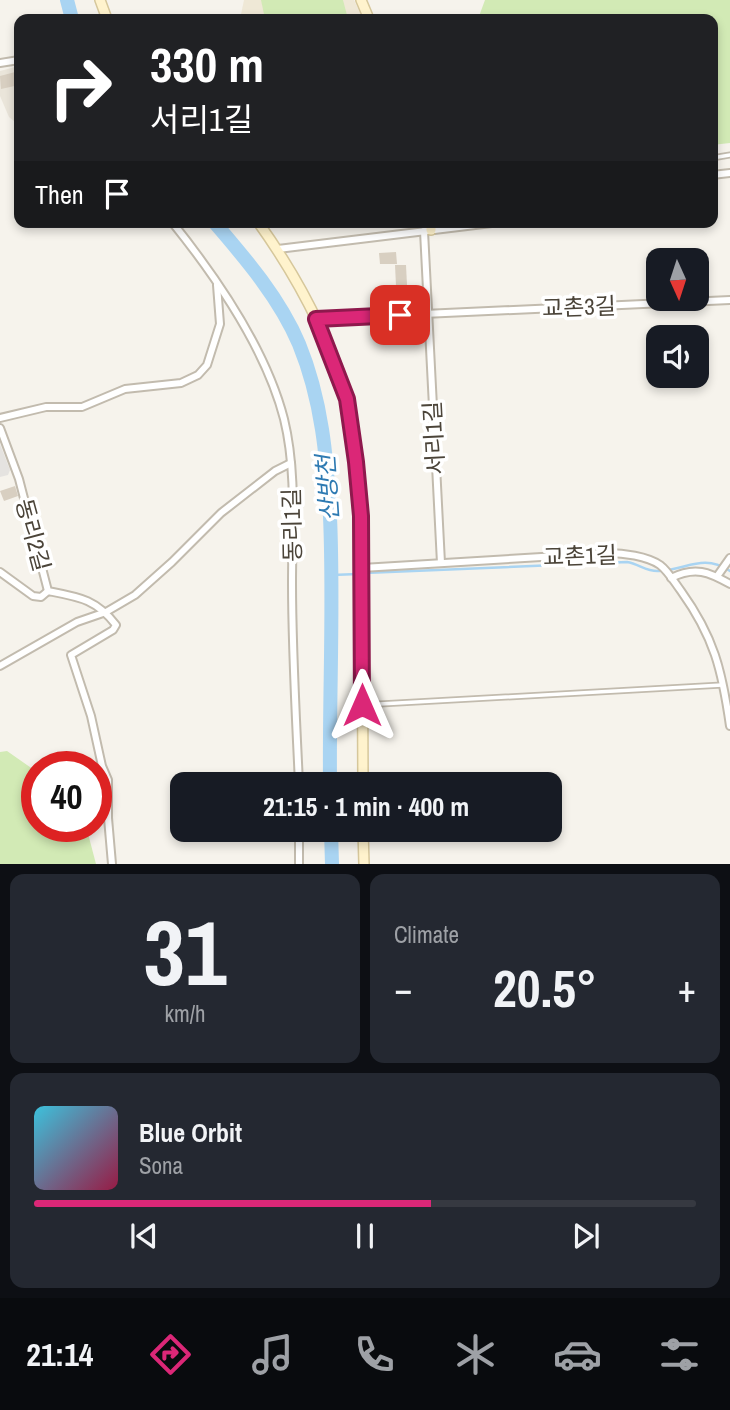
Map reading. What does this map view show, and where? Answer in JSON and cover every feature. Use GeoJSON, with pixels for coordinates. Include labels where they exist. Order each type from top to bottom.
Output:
{"type":"FeatureCollection","features":[{"type":"Feature","properties":{"kind":"street","name":"동리1길"},"geometry":{"type":"LineString","coordinates":[[177,228],[200,256],[241,319],[268,372],[283,417],[291,463],[294,546],[293,667],[298,772]]}},
{"type":"Feature","properties":{"kind":"street"},"geometry":{"type":"LineString","coordinates":[[262,228],[278,249],[316,319],[347,399],[360,503],[363,772]]}},
{"type":"Feature","properties":{"kind":"street"},"geometry":{"type":"LineString","coordinates":[[278,249],[429,228]]}},
{"type":"Feature","properties":{"kind":"street","name":"서리1길"},"geometry":{"type":"LineString","coordinates":[[429,228],[428,313],[441,563]]}},
{"type":"Feature","properties":{"kind":"street","name":"동리1길"},"geometry":{"type":"LineString","coordinates":[[0,418],[46,407],[82,407],[125,389],[181,383],[198,375],[207,365],[220,324],[217,283]]}},
{"type":"Feature","properties":{"kind":"street","name":"교촌3길"},"geometry":{"type":"LineString","coordinates":[[428,313],[730,300]]}},
{"type":"Feature","properties":{"kind":"street"},"geometry":{"type":"LineString","coordinates":[[316,319],[428,313]]}},
{"type":"Feature","properties":{"kind":"street","name":"동리2길"},"geometry":{"type":"LineString","coordinates":[[0,428],[19,479],[48,591],[89,600],[106,612]]}},
{"type":"Feature","properties":{"kind":"street"},"geometry":{"type":"LineString","coordinates":[[0,666],[77,622],[106,612],[135,595],[221,513],[275,471],[291,463]]}},
{"type":"Feature","properties":{"kind":"street","name":"교촌1길"},"geometry":{"type":"LineString","coordinates":[[362,568],[608,553],[631,555],[661,566],[694,609],[710,638],[719,661],[730,726]]}},
{"type":"Feature","properties":{"kind":"street"},"geometry":{"type":"LineString","coordinates":[[719,573],[728,560]]}},
{"type":"Feature","properties":{"kind":"street"},"geometry":{"type":"LineString","coordinates":[[0,572],[33,596],[41,597],[48,591]]}},
{"type":"Feature","properties":{"kind":"street"},"geometry":{"type":"LineString","coordinates":[[670,577],[681,573],[719,573],[729,584]]}},
{"type":"Feature","properties":{"kind":"street"},"geometry":{"type":"LineString","coordinates":[[106,612],[116,625],[113,630],[71,655],[108,780],[112,864]]}},
{"type":"Feature","properties":{"kind":"street"},"geometry":{"type":"LineString","coordinates":[[299,842],[299,864]]}},
{"type":"Feature","properties":{"kind":"street"},"geometry":{"type":"LineString","coordinates":[[363,842],[364,864]]}},
{"type":"Feature","properties":{"kind":"lane"},"geometry":{"type":"LineString","coordinates":[[362,705],[724,685]]}},
{"type":"Feature","properties":{"kind":"shaded area"},"geometry":{"type":"Polygon","coordinates":[[[244,0],[354,0],[361,14],[241,14],[244,0]]]}},
{"type":"Feature","properties":{"kind":"shaded area"},"geometry":{"type":"Polygon","coordinates":[[[14,67],[14,121],[9,117],[0,96],[0,71],[14,67]]]}},
{"type":"Feature","properties":{"kind":"shaded area"},"geometry":{"type":"Polygon","coordinates":[[[0,444],[10,470],[8,475],[0,477],[0,444]]]}},
{"type":"Feature","properties":{"kind":"green space"},"geometry":{"type":"Polygon","coordinates":[[[261,0],[343,0],[347,14],[264,14],[261,0]]]}},
{"type":"Feature","properties":{"kind":"green space"},"geometry":{"type":"Polygon","coordinates":[[[485,0],[730,0],[730,143],[718,144],[718,14],[480,14],[485,0]]]}},
{"type":"Feature","properties":{"kind":"green space"},"geometry":{"type":"Polygon","coordinates":[[[7,751],[21,761],[21,842],[90,842],[96,864],[0,864],[0,752],[7,751]]]}},
{"type":"Feature","properties":{"kind":"building"},"geometry":{"type":"Polygon","coordinates":[[[14,72],[14,86],[1,89],[0,76],[14,72]]]}},
{"type":"Feature","properties":{"kind":"building"},"geometry":{"type":"Polygon","coordinates":[[[396,252],[397,264],[380,264],[379,253],[396,252]]]}},
{"type":"Feature","properties":{"kind":"building"},"geometry":{"type":"Polygon","coordinates":[[[395,265],[406,265],[407,285],[396,286],[395,265]]]}},
{"type":"Feature","properties":{"kind":"building"},"geometry":{"type":"Polygon","coordinates":[[[15,486],[18,496],[4,501],[0,491],[15,486]]]}},
{"type":"Feature","properties":{"kind":"waterway","name":"산방천"},"geometry":{"type":"LineString","coordinates":[[67,0],[71,14]]}},
{"type":"Feature","properties":{"kind":"waterway","name":"산방천"},"geometry":{"type":"LineString","coordinates":[[219,228],[272,295],[291,327],[307,365],[318,408],[330,517],[330,772]]}},
{"type":"Feature","properties":{"kind":"waterway"},"geometry":{"type":"LineString","coordinates":[[365,573],[627,562],[655,571],[703,563],[711,563],[730,571]]}},
{"type":"Feature","properties":{"kind":"waterway"},"geometry":{"type":"LineString","coordinates":[[332,575],[358,574]]}},
{"type":"Feature","properties":{"kind":"waterway","name":"산방천"},"geometry":{"type":"LineString","coordinates":[[331,842],[332,864]]}},
{"type":"Feature","properties":{"kind":"route"},"geometry":{"type":"LineString","coordinates":[[362,705],[361,516],[352,428],[347,399],[316,319],[400,315]]}}]}
